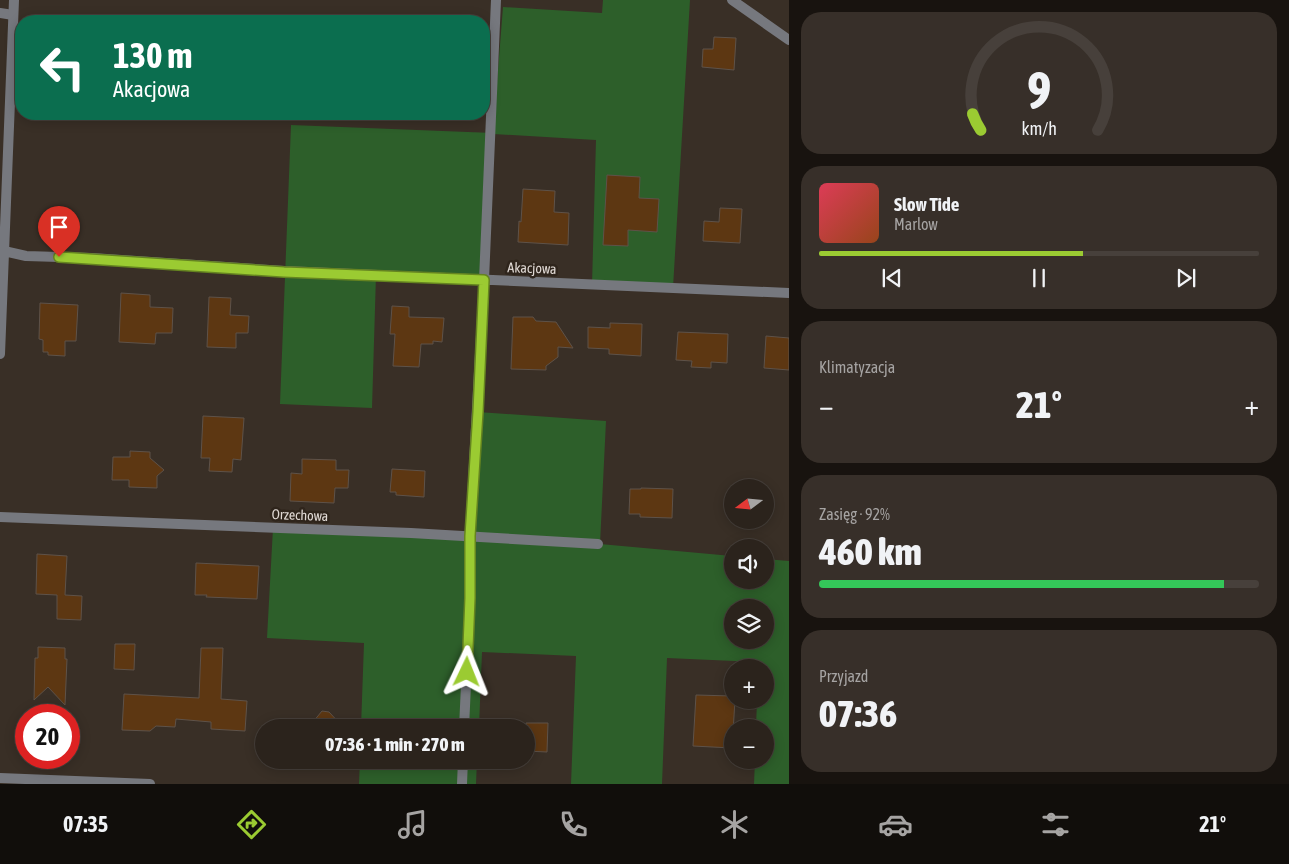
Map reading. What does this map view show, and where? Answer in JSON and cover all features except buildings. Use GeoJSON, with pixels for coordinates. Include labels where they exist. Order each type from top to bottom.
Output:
{"type":"FeatureCollection","features":[{"type":"Feature","properties":{"kind":"street"},"geometry":{"type":"LineString","coordinates":[[0,354],[2,250],[14,0]]}},
{"type":"Feature","properties":{"kind":"street"},"geometry":{"type":"LineString","coordinates":[[464,719],[470,598],[470,536],[478,412],[496,0]]}},
{"type":"Feature","properties":{"kind":"street"},"geometry":{"type":"LineString","coordinates":[[732,0],[789,40]]}},
{"type":"Feature","properties":{"kind":"street"},"geometry":{"type":"LineString","coordinates":[[0,14],[13,15]]}},
{"type":"Feature","properties":{"kind":"street","name":"Akacjowa"},"geometry":{"type":"LineString","coordinates":[[2,250],[26,256],[284,272],[789,293]]}},
{"type":"Feature","properties":{"kind":"street","name":"Orzechowa"},"geometry":{"type":"LineString","coordinates":[[0,518],[470,536],[598,544]]}},
{"type":"Feature","properties":{"kind":"street"},"geometry":{"type":"LineString","coordinates":[[462,784],[463,769]]}},
{"type":"Feature","properties":{"kind":"street"},"geometry":{"type":"LineString","coordinates":[[0,778],[150,784]]}},
{"type":"Feature","properties":{"kind":"green space"},"geometry":{"type":"Polygon","coordinates":[[[603,0],[690,0],[673,288],[592,285],[596,140],[493,134],[484,280],[376,275],[372,408],[280,404],[291,125],[493,133],[503,7],[602,13],[603,0]]]}},
{"type":"Feature","properties":{"kind":"green space"},"geometry":{"type":"Polygon","coordinates":[[[478,412],[606,421],[600,544],[724,555],[724,589],[774,589],[774,560],[789,561],[789,784],[754,784],[755,769],[774,769],[774,719],[756,719],[757,709],[774,709],[774,659],[724,659],[724,661],[667,658],[662,784],[571,784],[576,656],[482,652],[479,719],[361,719],[364,643],[267,638],[273,528],[469,536],[478,412]]]}},
{"type":"Feature","properties":{"kind":"green space"},"geometry":{"type":"Polygon","coordinates":[[[360,769],[477,769],[476,784],[359,784],[360,769]]]}},
{"type":"Feature","properties":{"kind":"route"},"geometry":{"type":"LineString","coordinates":[[59,257],[284,272],[484,280],[470,536],[467,672]]}}]}
